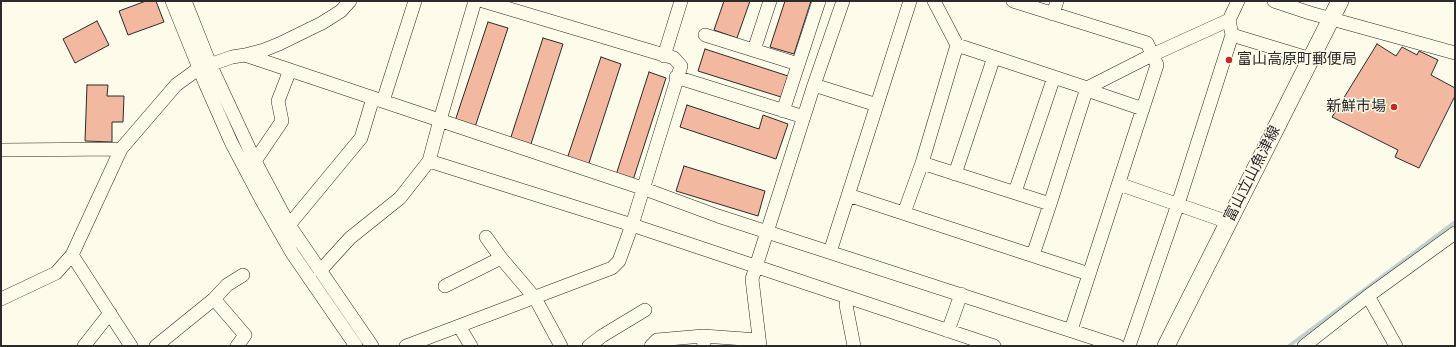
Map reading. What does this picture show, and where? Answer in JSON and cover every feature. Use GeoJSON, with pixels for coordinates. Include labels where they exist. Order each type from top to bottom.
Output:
{"type":"FeatureCollection","features":[{"type":"Feature","properties":{"kind":"main road","name":"富山立山魚津線"},"geometry":{"type":"LineString","coordinates":[[1166,346],[1340,1]]}},
{"type":"Feature","properties":{"kind":"street"},"geometry":{"type":"LineString","coordinates":[[172,1],[204,66],[290,225],[372,346]]}},
{"type":"Feature","properties":{"kind":"street"},"geometry":{"type":"LineString","coordinates":[[185,1],[204,66],[231,142],[292,253],[356,346]]}},
{"type":"Feature","properties":{"kind":"street"},"geometry":{"type":"LineString","coordinates":[[1,299],[56,273],[72,256],[121,149],[176,85],[204,66],[232,57],[264,50],[280,44],[322,23],[341,11],[350,1]]}},
{"type":"Feature","properties":{"kind":"street"},"geometry":{"type":"LineString","coordinates":[[290,225],[361,138],[378,100],[415,1]]}},
{"type":"Feature","properties":{"kind":"street"},"geometry":{"type":"LineString","coordinates":[[320,271],[350,238],[400,198],[429,161],[475,1]]}},
{"type":"Feature","properties":{"kind":"street"},"geometry":{"type":"LineString","coordinates":[[406,346],[612,268],[619,261],[632,225],[676,77],[681,66],[674,58],[483,1]]}},
{"type":"Feature","properties":{"kind":"street"},"geometry":{"type":"LineString","coordinates":[[664,56],[681,1]]}},
{"type":"Feature","properties":{"kind":"street"},"geometry":{"type":"LineString","coordinates":[[754,50],[770,1]]}},
{"type":"Feature","properties":{"kind":"street"},"geometry":{"type":"LineString","coordinates":[[783,111],[819,1]]}},
{"type":"Feature","properties":{"kind":"street"},"geometry":{"type":"LineString","coordinates":[[651,346],[657,340],[759,343],[752,279],[814,85],[843,1]]}},
{"type":"Feature","properties":{"kind":"street"},"geometry":{"type":"LineString","coordinates":[[830,252],[910,1]]}},
{"type":"Feature","properties":{"kind":"street"},"geometry":{"type":"LineString","coordinates":[[904,213],[922,163],[957,45],[934,1]]}},
{"type":"Feature","properties":{"kind":"street"},"geometry":{"type":"LineString","coordinates":[[1013,1],[1147,43],[1157,65],[1071,330]]}},
{"type":"Feature","properties":{"kind":"street"},"geometry":{"type":"LineString","coordinates":[[1053,14],[1057,1]]}},
{"type":"Feature","properties":{"kind":"street"},"geometry":{"type":"LineString","coordinates":[[1129,346],[1178,204],[1232,35],[1229,20],[1238,1]]}},
{"type":"Feature","properties":{"kind":"street"},"geometry":{"type":"LineString","coordinates":[[1274,1],[1311,7],[1330,19],[1455,53]]}},
{"type":"Feature","properties":{"kind":"street"},"geometry":{"type":"LineString","coordinates":[[1033,255],[1087,88],[1152,55],[1229,20]]}},
{"type":"Feature","properties":{"kind":"street"},"geometry":{"type":"LineString","coordinates":[[705,35],[798,64]]}},
{"type":"Feature","properties":{"kind":"street"},"geometry":{"type":"LineString","coordinates":[[1232,35],[1311,59]]}},
{"type":"Feature","properties":{"kind":"street"},"geometry":{"type":"LineString","coordinates":[[957,45],[1054,76],[1087,88],[1093,92],[1143,109]]}},
{"type":"Feature","properties":{"kind":"street"},"geometry":{"type":"LineString","coordinates":[[245,55],[642,188],[718,216],[1118,346]]}},
{"type":"Feature","properties":{"kind":"street"},"geometry":{"type":"LineString","coordinates":[[955,174],[994,57]]}},
{"type":"Feature","properties":{"kind":"street"},"geometry":{"type":"LineString","coordinates":[[255,161],[282,121],[278,101],[290,70]]}},
{"type":"Feature","properties":{"kind":"street"},"geometry":{"type":"LineString","coordinates":[[1014,192],[1054,76]]}},
{"type":"Feature","properties":{"kind":"street"},"geometry":{"type":"LineString","coordinates":[[676,77],[804,117]]}},
{"type":"Feature","properties":{"kind":"street"},"geometry":{"type":"LineString","coordinates":[[814,85],[877,105]]}},
{"type":"Feature","properties":{"kind":"street"},"geometry":{"type":"LineString","coordinates":[[1,150],[121,149]]}},
{"type":"Feature","properties":{"kind":"street"},"geometry":{"type":"LineString","coordinates":[[429,161],[632,225],[994,346]]}},
{"type":"Feature","properties":{"kind":"street"},"geometry":{"type":"LineString","coordinates":[[922,163],[1050,204]]}},
{"type":"Feature","properties":{"kind":"street"},"geometry":{"type":"LineString","coordinates":[[1119,184],[1228,222]]}},
{"type":"Feature","properties":{"kind":"street"},"geometry":{"type":"LineString","coordinates":[[848,195],[1090,274]]}},
{"type":"Feature","properties":{"kind":"street"},"geometry":{"type":"LineString","coordinates":[[1304,346],[1368,296],[1455,233]]}},
{"type":"Feature","properties":{"kind":"street"},"geometry":{"type":"LineString","coordinates":[[486,237],[501,258],[535,298],[561,346]]}},
{"type":"Feature","properties":{"kind":"street"},"geometry":{"type":"LineString","coordinates":[[72,256],[131,346]]}},
{"type":"Feature","properties":{"kind":"street"},"geometry":{"type":"LineString","coordinates":[[445,286],[501,258]]}},
{"type":"Feature","properties":{"kind":"street"},"geometry":{"type":"LineString","coordinates":[[156,346],[214,299],[227,284],[243,275]]}},
{"type":"Feature","properties":{"kind":"street"},"geometry":{"type":"LineString","coordinates":[[948,331],[961,294]]}},
{"type":"Feature","properties":{"kind":"street"},"geometry":{"type":"LineString","coordinates":[[1368,296],[1396,346]]}},
{"type":"Feature","properties":{"kind":"street"},"geometry":{"type":"LineString","coordinates":[[848,297],[846,305],[854,346]]}},
{"type":"Feature","properties":{"kind":"street"},"geometry":{"type":"LineString","coordinates":[[214,299],[245,335],[237,346]]}},
{"type":"Feature","properties":{"kind":"street"},"geometry":{"type":"LineString","coordinates":[[590,346],[602,336],[645,310]]}},
{"type":"Feature","properties":{"kind":"street"},"geometry":{"type":"LineString","coordinates":[[84,346],[110,313]]}},
{"type":"Feature","properties":{"kind":"street"},"geometry":{"type":"LineString","coordinates":[[459,326],[471,346]]}},
{"type":"Feature","properties":{"kind":"building"},"geometry":{"type":"Polygon","coordinates":[[[146,1],[156,1],[164,22],[128,35],[119,11],[146,1]]]}},
{"type":"Feature","properties":{"kind":"building"},"geometry":{"type":"Polygon","coordinates":[[[724,1],[750,1],[737,38],[714,30],[724,1]]]}},
{"type":"Feature","properties":{"kind":"building"},"geometry":{"type":"Polygon","coordinates":[[[785,1],[811,1],[794,54],[770,47],[785,1]]]}},
{"type":"Feature","properties":{"kind":"building"},"geometry":{"type":"Polygon","coordinates":[[[97,21],[109,45],[75,63],[63,39],[97,21]]]}},
{"type":"Feature","properties":{"kind":"building"},"geometry":{"type":"Polygon","coordinates":[[[488,22],[508,28],[474,130],[454,124],[488,22]]]}},
{"type":"Feature","properties":{"kind":"building"},"geometry":{"type":"Polygon","coordinates":[[[543,38],[563,44],[530,147],[510,140],[543,38]]]}},
{"type":"Feature","properties":{"kind":"building","name":"新鮮市場"},"geometry":{"type":"Polygon","coordinates":[[[1377,44],[1396,56],[1402,47],[1417,55],[1419,51],[1438,60],[1431,75],[1455,88],[1455,96],[1419,168],[1395,157],[1398,150],[1332,117],[1377,44]]]}},
{"type":"Feature","properties":{"kind":"building"},"geometry":{"type":"Polygon","coordinates":[[[705,49],[788,76],[781,97],[698,71],[705,49]]]}},
{"type":"Feature","properties":{"kind":"building"},"geometry":{"type":"Polygon","coordinates":[[[601,57],[621,64],[588,166],[567,159],[601,57]]]}},
{"type":"Feature","properties":{"kind":"building"},"geometry":{"type":"Polygon","coordinates":[[[649,72],[666,78],[633,180],[616,175],[649,72]]]}},
{"type":"Feature","properties":{"kind":"building"},"geometry":{"type":"Polygon","coordinates":[[[87,85],[108,85],[107,96],[124,96],[123,122],[112,122],[112,142],[85,141],[87,85]]]}},
{"type":"Feature","properties":{"kind":"building"},"geometry":{"type":"Polygon","coordinates":[[[687,105],[759,129],[763,115],[788,124],[776,159],[680,127],[687,105]]]}},
{"type":"Feature","properties":{"kind":"building"},"geometry":{"type":"Polygon","coordinates":[[[684,166],[765,191],[758,216],[676,191],[684,166]]]}},
{"type":"Feature","properties":{"kind":"waterway"},"geometry":{"type":"LineString","coordinates":[[1289,346],[1455,222]]}},
{"type":"Feature","properties":{"kind":"place","name":"富山高原町郵便局"},"geometry":{"type":"Point","coordinates":[1229,60]}},
{"type":"Feature","properties":{"kind":"place","name":"新鮮市場"},"geometry":{"type":"Point","coordinates":[1394,107]}}]}
